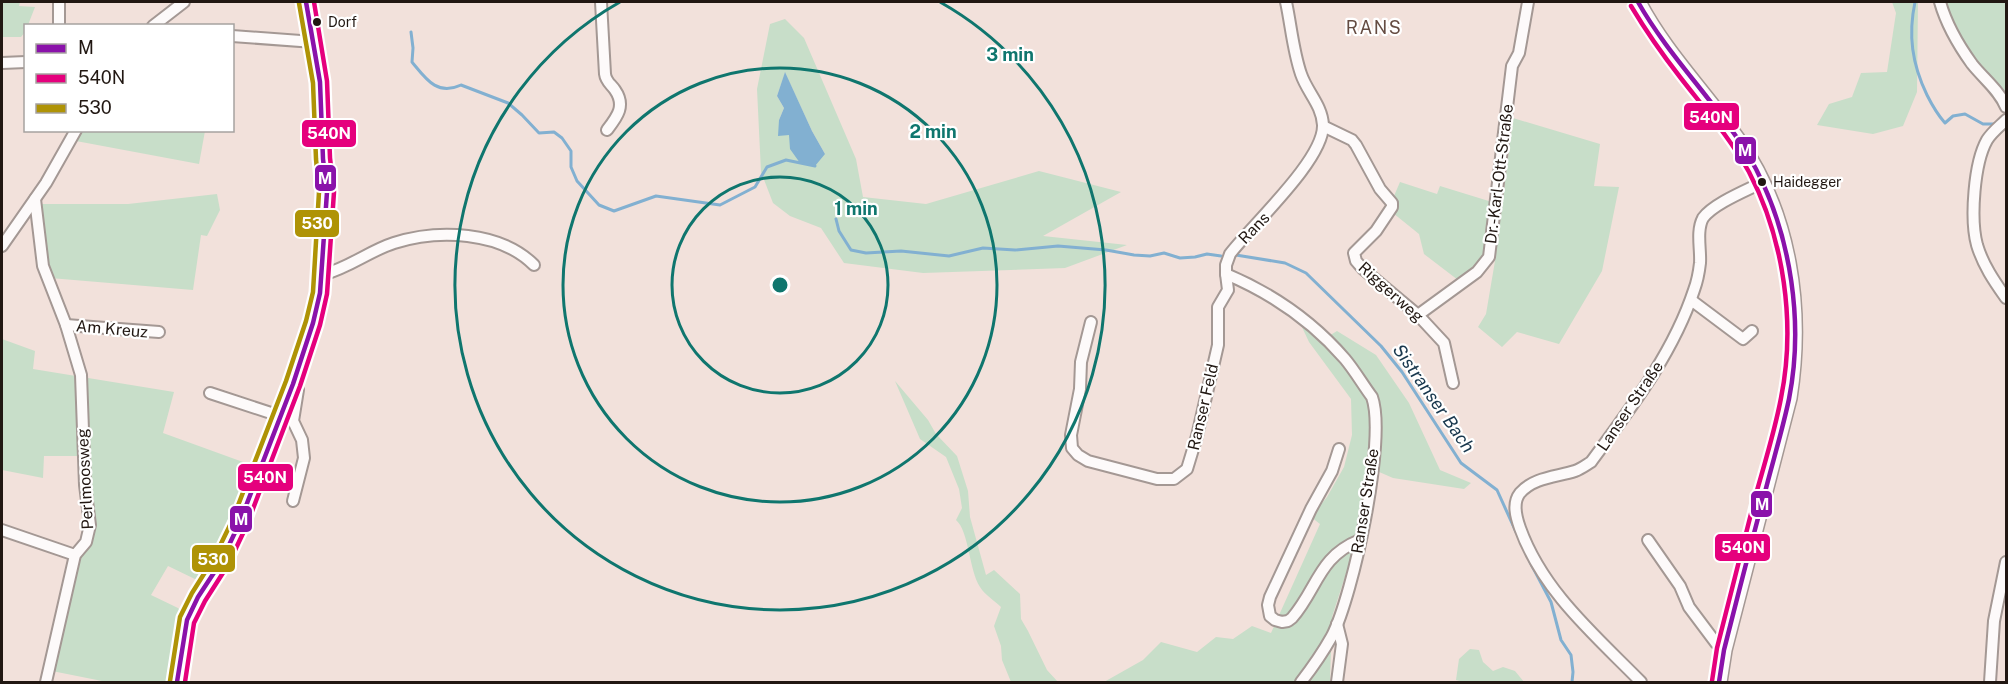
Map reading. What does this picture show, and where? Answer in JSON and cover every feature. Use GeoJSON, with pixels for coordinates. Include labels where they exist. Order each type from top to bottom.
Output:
{"type":"FeatureCollection","features":[{"type":"Feature","properties":{"kind":"main road"},"geometry":{"type":"LineString","coordinates":[[177,682],[184,631],[191,609],[234,536],[293,384],[316,313],[322,275],[327,192],[323,159],[320,82],[306,2]]}},
{"type":"Feature","properties":{"kind":"main road"},"geometry":{"type":"LineString","coordinates":[[1638,2],[1669,51],[1744,149],[1779,225],[1790,272],[1795,329],[1789,398],[1724,650],[1719,682]]}},
{"type":"Feature","properties":{"kind":"street"},"geometry":{"type":"LineString","coordinates":[[59,2],[59,24]]}},
{"type":"Feature","properties":{"kind":"street"},"geometry":{"type":"LineString","coordinates":[[156,24],[184,2]]}},
{"type":"Feature","properties":{"kind":"street"},"geometry":{"type":"LineString","coordinates":[[601,2],[605,74],[620,102],[619,114],[607,130]]}},
{"type":"Feature","properties":{"kind":"street"},"geometry":{"type":"LineString","coordinates":[[1286,2],[1301,74],[1318,107],[1323,126]]}},
{"type":"Feature","properties":{"kind":"street","name":"Dr.-Karl-Ott-Straße"},"geometry":{"type":"LineString","coordinates":[[1418,315],[1477,272],[1489,257],[1512,66],[1519,53],[1528,2]]}},
{"type":"Feature","properties":{"kind":"street"},"geometry":{"type":"LineString","coordinates":[[1940,2],[1951,28],[1971,63],[2007,107]]}},
{"type":"Feature","properties":{"kind":"street"},"geometry":{"type":"LineString","coordinates":[[234,36],[314,42]]}},
{"type":"Feature","properties":{"kind":"street"},"geometry":{"type":"LineString","coordinates":[[3,66],[24,62]]}},
{"type":"Feature","properties":{"kind":"street"},"geometry":{"type":"LineString","coordinates":[[2007,120],[1987,140],[1981,154],[1973,220],[1974,234],[1983,261],[2007,298]]}},
{"type":"Feature","properties":{"kind":"street","name":"Riggerweg"},"geometry":{"type":"LineString","coordinates":[[1323,126],[1352,140],[1380,189],[1392,202],[1392,207],[1376,231],[1357,249],[1354,257],[1363,269],[1418,315],[1444,343],[1454,384]]}},
{"type":"Feature","properties":{"kind":"street","name":"Rans"},"geometry":{"type":"LineString","coordinates":[[1226,274],[1230,254],[1277,203],[1305,165],[1317,146],[1323,126]]}},
{"type":"Feature","properties":{"kind":"street"},"geometry":{"type":"LineString","coordinates":[[2,246],[51,176],[74,132]]}},
{"type":"Feature","properties":{"kind":"street","name":"Lanser Straße"},"geometry":{"type":"LineString","coordinates":[[1641,682],[1600,642],[1551,587],[1523,536],[1516,516],[1516,504],[1521,492],[1537,482],[1578,470],[1592,462],[1655,371],[1680,325],[1691,300],[1698,274],[1702,220],[1720,205],[1761,183]]}},
{"type":"Feature","properties":{"kind":"street","name":"Am Kreuz"},"geometry":{"type":"LineString","coordinates":[[35,199],[43,266],[66,325],[81,375]]}},
{"type":"Feature","properties":{"kind":"street"},"geometry":{"type":"LineString","coordinates":[[322,275],[343,268],[394,243],[440,234],[456,234],[504,246],[520,253],[534,266]]}},
{"type":"Feature","properties":{"kind":"street","name":"Ranser Straße"},"geometry":{"type":"LineString","coordinates":[[1226,274],[1251,285],[1286,307],[1313,328],[1346,360],[1372,397],[1374,404],[1376,422],[1374,464],[1349,591],[1337,624],[1320,655],[1301,682]]}},
{"type":"Feature","properties":{"kind":"street","name":"Ranser Feld"},"geometry":{"type":"LineString","coordinates":[[1091,322],[1081,362],[1080,389],[1071,435],[1072,448],[1082,459],[1094,463],[1157,479],[1174,479],[1190,464],[1218,345],[1218,307],[1228,290],[1226,274]]}},
{"type":"Feature","properties":{"kind":"street"},"geometry":{"type":"LineString","coordinates":[[1691,300],[1743,339],[1752,331]]}},
{"type":"Feature","properties":{"kind":"street","name":"Am Kreuz"},"geometry":{"type":"LineString","coordinates":[[66,325],[159,332]]}},
{"type":"Feature","properties":{"kind":"street","name":"Perlmoosweg"},"geometry":{"type":"LineString","coordinates":[[46,682],[75,555],[86,542],[90,525],[85,485],[81,375]]}},
{"type":"Feature","properties":{"kind":"street"},"geometry":{"type":"LineString","coordinates":[[293,384],[298,390],[293,421],[302,440],[304,452],[293,501]]}},
{"type":"Feature","properties":{"kind":"street"},"geometry":{"type":"LineString","coordinates":[[210,393],[280,416]]}},
{"type":"Feature","properties":{"kind":"street"},"geometry":{"type":"LineString","coordinates":[[1339,449],[1332,471],[1278,576],[1268,605],[1270,616],[1282,622],[1292,618],[1316,578],[1335,554],[1360,540]]}},
{"type":"Feature","properties":{"kind":"street"},"geometry":{"type":"LineString","coordinates":[[2,530],[75,555]]}},
{"type":"Feature","properties":{"kind":"street"},"geometry":{"type":"LineString","coordinates":[[1648,540],[1680,586],[1689,607],[1724,650]]}},
{"type":"Feature","properties":{"kind":"street"},"geometry":{"type":"LineString","coordinates":[[1990,682],[1994,621],[2007,562]]}},
{"type":"Feature","properties":{"kind":"street"},"geometry":{"type":"LineString","coordinates":[[1337,624],[1342,644],[1337,682]]}},
{"type":"Feature","properties":{"kind":"green space"},"geometry":{"type":"Polygon","coordinates":[[[2,2],[20,2],[19,6],[35,7],[28,24],[24,24],[24,33],[21,37],[2,37],[2,2]]]}},
{"type":"Feature","properties":{"kind":"green space"},"geometry":{"type":"Polygon","coordinates":[[[1892,2],[1918,2],[1917,92],[1903,126],[1873,134],[1817,125],[1829,104],[1852,97],[1861,73],[1887,72],[1896,13],[1892,2]]]}},
{"type":"Feature","properties":{"kind":"green space"},"geometry":{"type":"Polygon","coordinates":[[[1944,2],[2006,2],[2006,101],[1961,40],[1944,2]]]}},
{"type":"Feature","properties":{"kind":"green space"},"geometry":{"type":"Polygon","coordinates":[[[785,19],[804,38],[856,159],[863,197],[926,204],[1039,171],[1121,192],[1043,236],[1127,245],[1065,268],[923,273],[844,263],[821,228],[790,216],[773,203],[761,172],[757,89],[770,24],[785,19]],[[785,73],[777,96],[784,108],[779,120],[790,135],[825,154],[785,73]]]}},
{"type":"Feature","properties":{"kind":"green space"},"geometry":{"type":"Polygon","coordinates":[[[1513,118],[1600,144],[1594,186],[1619,187],[1602,271],[1559,344],[1517,332],[1502,347],[1478,327],[1486,314],[1495,261],[1513,118]]]}},
{"type":"Feature","properties":{"kind":"green space"},"geometry":{"type":"Polygon","coordinates":[[[80,132],[205,132],[199,164],[76,141],[80,132]]]}},
{"type":"Feature","properties":{"kind":"green space"},"geometry":{"type":"Polygon","coordinates":[[[1400,182],[1437,194],[1440,186],[1492,202],[1485,252],[1477,266],[1458,280],[1424,254],[1419,234],[1393,213],[1394,196],[1400,182]]]}},
{"type":"Feature","properties":{"kind":"green space"},"geometry":{"type":"Polygon","coordinates":[[[217,194],[220,210],[207,236],[201,235],[193,290],[50,278],[42,256],[40,204],[128,204],[217,194]]]}},
{"type":"Feature","properties":{"kind":"green space"},"geometry":{"type":"Polygon","coordinates":[[[1301,325],[1319,342],[1337,331],[1376,355],[1409,403],[1440,470],[1471,483],[1464,489],[1393,478],[1370,468],[1359,533],[1332,617],[1330,682],[1104,682],[1143,660],[1161,642],[1197,652],[1216,637],[1233,639],[1252,626],[1271,633],[1320,524],[1311,517],[1327,497],[1344,467],[1352,435],[1351,399],[1309,342],[1301,325]]]}},
{"type":"Feature","properties":{"kind":"green space"},"geometry":{"type":"Polygon","coordinates":[[[2,339],[35,351],[33,369],[174,392],[163,433],[254,466],[226,538],[199,581],[168,566],[151,595],[178,608],[183,613],[176,632],[170,682],[107,682],[52,671],[77,561],[88,547],[87,456],[44,456],[43,478],[2,470],[2,339]]]}},
{"type":"Feature","properties":{"kind":"green space"},"geometry":{"type":"Polygon","coordinates":[[[895,381],[928,420],[936,434],[957,456],[968,491],[970,517],[986,575],[994,570],[1020,594],[1021,619],[1047,670],[1058,682],[1011,682],[1002,660],[1001,646],[994,626],[1001,607],[987,595],[976,580],[964,533],[956,520],[962,508],[959,489],[946,457],[920,439],[895,381]]]}},
{"type":"Feature","properties":{"kind":"green space"},"geometry":{"type":"Polygon","coordinates":[[[1470,649],[1479,650],[1483,662],[1493,671],[1503,667],[1515,671],[1524,682],[1456,680],[1459,659],[1470,649]]]}},
{"type":"Feature","properties":{"kind":"water"},"geometry":{"type":"Polygon","coordinates":[[[785,72],[825,154],[815,166],[800,163],[790,149],[789,135],[778,136],[779,120],[784,108],[777,96],[785,72]]]}},
{"type":"Feature","properties":{"kind":"waterway"},"geometry":{"type":"LineString","coordinates":[[1915,2],[1912,26],[1915,61],[1922,83],[1937,113],[1945,123],[1953,116],[1965,114],[1983,124],[1997,124]]}},
{"type":"Feature","properties":{"kind":"waterway","name":"Sistranser Bach"},"geometry":{"type":"LineString","coordinates":[[411,32],[412,62],[427,80],[445,88],[461,85],[508,103],[539,133],[554,132],[562,138],[571,151],[571,167],[577,181],[599,205],[614,211],[656,196],[720,205],[755,187],[767,167],[786,160],[815,166]]}},
{"type":"Feature","properties":{"kind":"waterway","name":"Sistranser Bach"},"geometry":{"type":"LineString","coordinates":[[836,219],[839,231],[851,250],[866,253],[901,251],[949,256],[983,248],[1015,250],[1058,246],[1134,255],[1150,256],[1164,253],[1180,258],[1207,254],[1221,256]]}},
{"type":"Feature","properties":{"kind":"waterway","name":"Sistranser Bach"},"geometry":{"type":"LineString","coordinates":[[1236,255],[1285,263],[1306,273],[1381,346],[1402,372],[1461,463],[1497,490],[1516,532]]}},
{"type":"Feature","properties":{"kind":"waterway","name":"Sistranser Bach"},"geometry":{"type":"LineString","coordinates":[[1530,562],[1551,602],[1561,640],[1571,655],[1572,682]]}},
{"type":"Feature","properties":{"kind":"transit line","name":"M"},"geometry":{"type":"LineString","coordinates":[[177,682],[187,620],[198,597],[221,562],[239,524],[293,384],[313,323],[320,293],[327,192],[323,159],[320,82],[306,2]]}},
{"type":"Feature","properties":{"kind":"transit line","name":"540N"},"geometry":{"type":"LineString","coordinates":[[185,682],[194,623],[228,565],[246,527],[300,386],[320,325],[327,294],[334,192],[330,158],[327,81],[314,2]]}},
{"type":"Feature","properties":{"kind":"transit line","name":"M"},"geometry":{"type":"LineString","coordinates":[[1638,2],[1666,45],[1729,126],[1756,169],[1778,223],[1791,281],[1795,341],[1789,399],[1724,650],[1719,682]]}},
{"type":"Feature","properties":{"kind":"transit line","name":"530"},"geometry":{"type":"LineString","coordinates":[[170,681],[180,617],[232,521],[286,381],[313,292],[319,192],[313,83],[299,3]]}},
{"type":"Feature","properties":{"kind":"transit line","name":"540N"},"geometry":{"type":"LineString","coordinates":[[1631,6],[1661,51],[1742,159],[1771,225],[1784,282],[1787,341],[1781,398],[1717,648],[1712,681]]}},
{"type":"Feature","properties":{"kind":"place","name":"Dorf"},"geometry":{"type":"Point","coordinates":[317,22]}},
{"type":"Feature","properties":{"kind":"place","name":"Haidegger"},"geometry":{"type":"Point","coordinates":[1762,182]}},
{"type":"Feature","properties":{"kind":"district","name":"RANS"},"geometry":{"type":"Point","coordinates":[1374,27]}}]}
